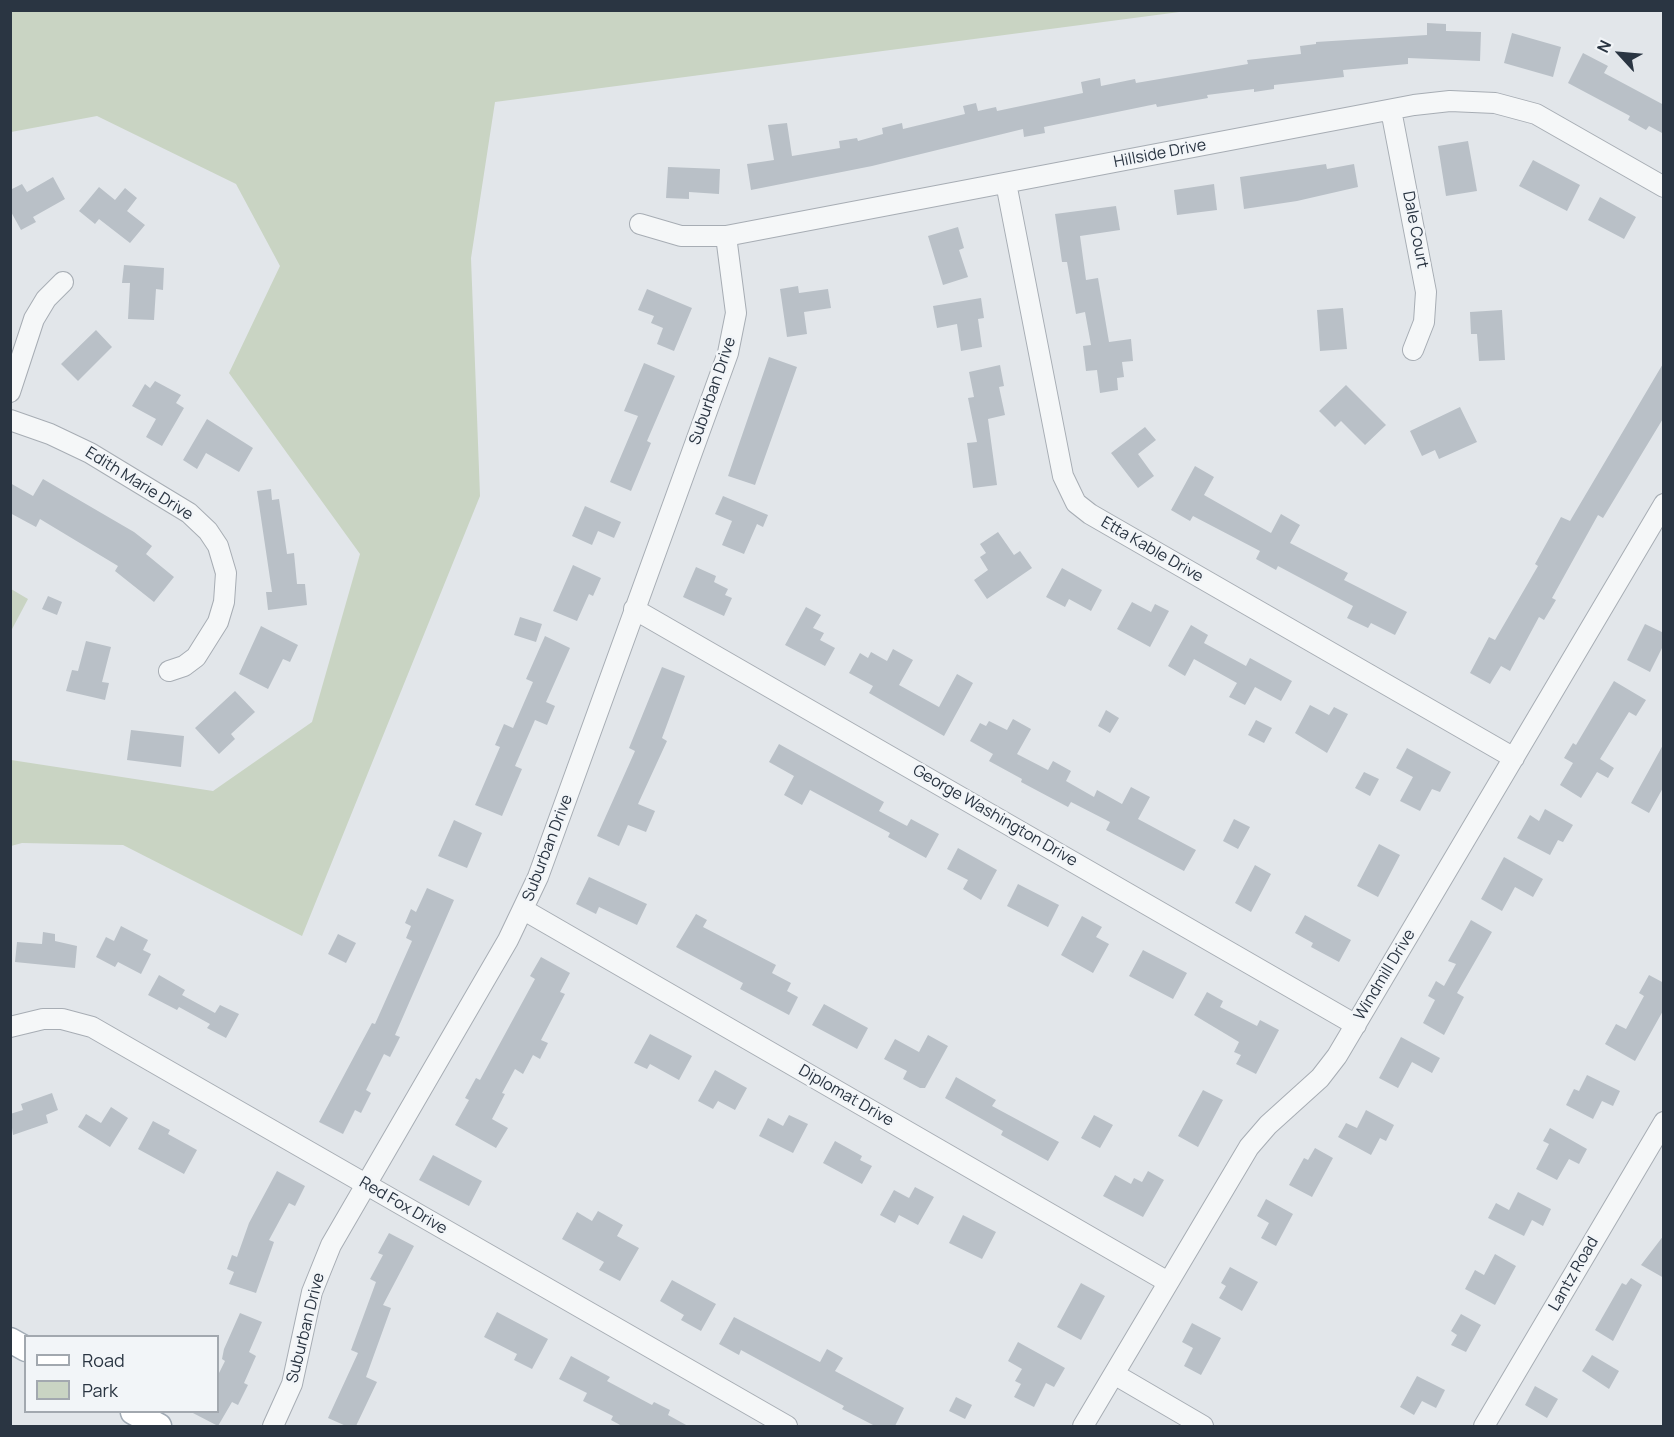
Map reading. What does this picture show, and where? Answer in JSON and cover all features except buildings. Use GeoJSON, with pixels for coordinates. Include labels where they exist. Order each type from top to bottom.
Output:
{"type":"FeatureCollection","features":[{"type":"Feature","properties":{"kind":"main road"},"geometry":{"type":"LineString","coordinates":[[10,1340],[24,1348]]}},
{"type":"Feature","properties":{"kind":"main road"},"geometry":{"type":"LineString","coordinates":[[135,1413],[159,1426]]}},
{"type":"Feature","properties":{"kind":"street","name":"Hillside Drive"},"geometry":{"type":"LineString","coordinates":[[640,224],[681,236],[726,236],[1449,101],[1478,101],[1516,108],[1555,123],[1664,187]]}},
{"type":"Feature","properties":{"kind":"street","name":"Dale Court"},"geometry":{"type":"LineString","coordinates":[[1391,110],[1426,292],[1424,322],[1413,350]]}},
{"type":"Feature","properties":{"kind":"street","name":"Etta Kable Drive"},"geometry":{"type":"LineString","coordinates":[[1006,183],[1063,476],[1076,503],[1090,514],[1514,758]]}},
{"type":"Feature","properties":{"kind":"street","name":"Suburban Drive"},"geometry":{"type":"LineString","coordinates":[[273,1426],[295,1374],[317,1275],[366,1184],[524,910],[732,342],[736,313],[726,236]]}},
{"type":"Feature","properties":{"kind":"street"},"geometry":{"type":"LineString","coordinates":[[10,392],[34,319],[46,299],[63,282]]}},
{"type":"Feature","properties":{"kind":"street","name":"Edith Marie Drive"},"geometry":{"type":"LineString","coordinates":[[10,420],[50,434],[90,453],[189,513],[208,531],[221,555],[225,573],[224,602],[218,622],[196,657],[184,666],[169,670]]}},
{"type":"Feature","properties":{"kind":"street","name":"Windmill Drive"},"geometry":{"type":"LineString","coordinates":[[1083,1426],[1249,1147],[1268,1125],[1320,1078],[1356,1025],[1664,504]]}},
{"type":"Feature","properties":{"kind":"street","name":"George Washington Drive"},"geometry":{"type":"LineString","coordinates":[[634,609],[1356,1025]]}},
{"type":"Feature","properties":{"kind":"street","name":"Diplomat Drive"},"geometry":{"type":"LineString","coordinates":[[524,910],[1168,1282]]}},
{"type":"Feature","properties":{"kind":"street","name":"Red Fox Drive"},"geometry":{"type":"LineString","coordinates":[[10,1028],[43,1019],[62,1019],[92,1027],[787,1426]]}},
{"type":"Feature","properties":{"kind":"street","name":"Lantz Road"},"geometry":{"type":"LineString","coordinates":[[1484,1426],[1664,1122]]}},
{"type":"Feature","properties":{"kind":"street"},"geometry":{"type":"LineString","coordinates":[[1114,1374],[1203,1426]]}},
{"type":"Feature","properties":{"kind":"green space"},"geometry":{"type":"Polygon","coordinates":[[[11,10],[1187,11],[495,102],[471,258],[480,496],[302,936],[123,845],[22,843],[11,846],[11,760],[213,791],[312,722],[360,554],[229,373],[280,266],[236,184],[97,116],[11,132],[11,10]]]}},
{"type":"Feature","properties":{"kind":"green space"},"geometry":{"type":"Polygon","coordinates":[[[11,589],[28,599],[11,631],[11,589]]]}}]}
